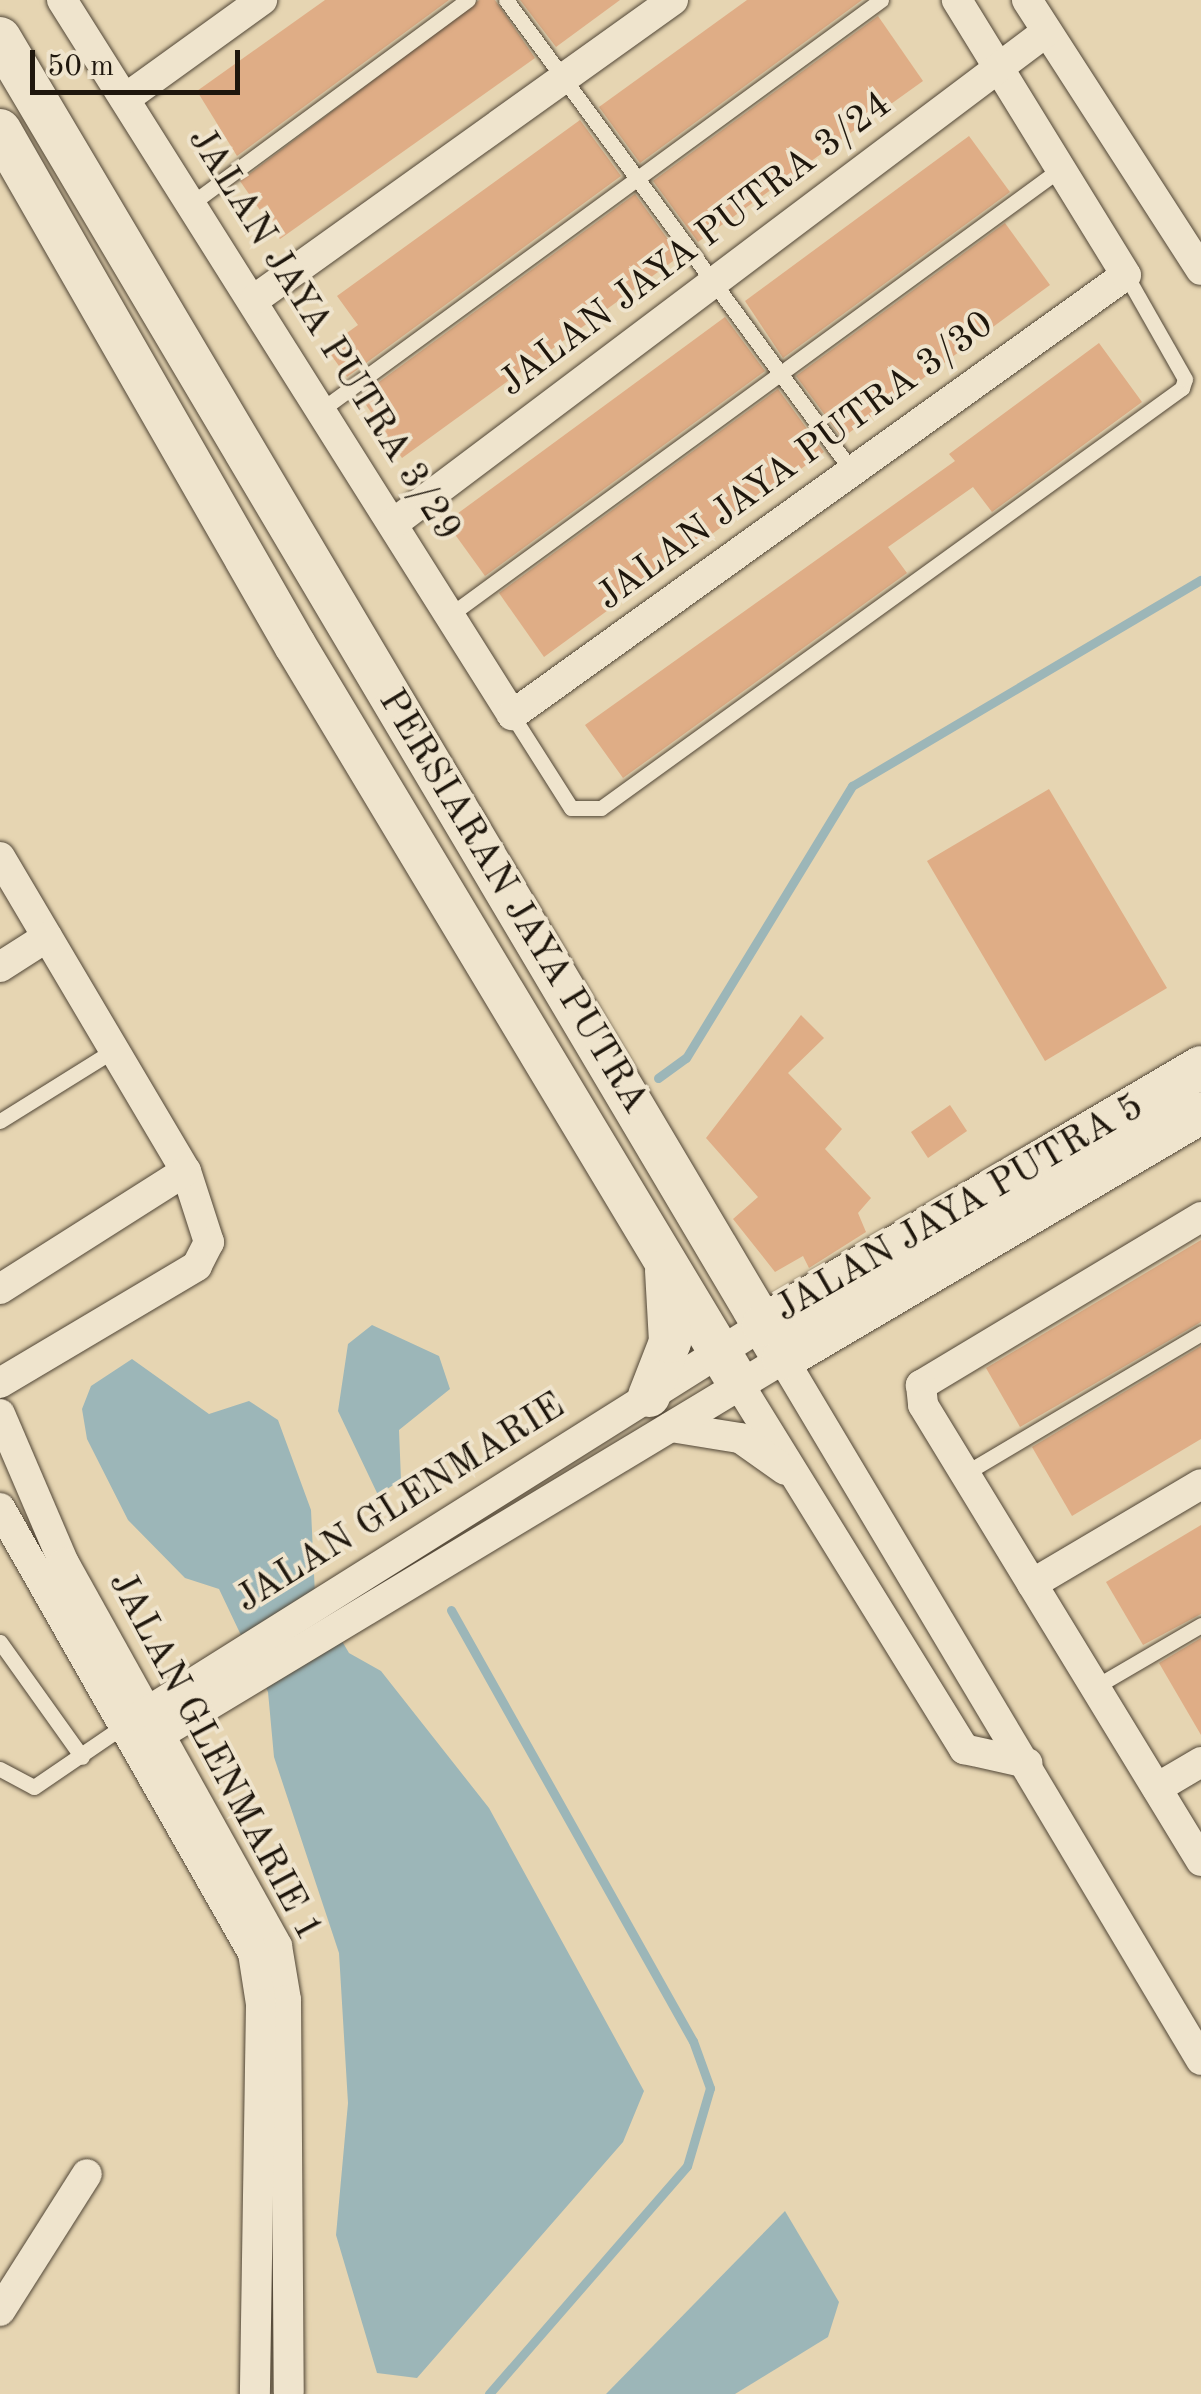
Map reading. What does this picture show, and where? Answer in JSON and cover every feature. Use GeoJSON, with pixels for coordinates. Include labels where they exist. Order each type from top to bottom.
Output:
{"type":"FeatureCollection","features":[{"type":"Feature","properties":{"kind":"street","name":"JALAN JAYA PUTRA 3/29"},"geometry":{"type":"LineString","coordinates":[[62,0],[195,200],[512,715]]}},
{"type":"Feature","properties":{"kind":"street"},"geometry":{"type":"LineString","coordinates":[[126,98],[262,0]]}},
{"type":"Feature","properties":{"kind":"street"},"geometry":{"type":"LineString","coordinates":[[255,299],[674,0]]}},
{"type":"Feature","properties":{"kind":"street"},"geometry":{"type":"LineString","coordinates":[[957,0],[1126,276]]}},
{"type":"Feature","properties":{"kind":"street"},"geometry":{"type":"LineString","coordinates":[[1027,0],[1201,270]]}},
{"type":"Feature","properties":{"kind":"street","name":"JALAN JAYA PUTRA 3/24"},"geometry":{"type":"LineString","coordinates":[[394,523],[1046,32]]}},
{"type":"Feature","properties":{"kind":"street","name":"PERSIARAN JAYA PUTRA"},"geometry":{"type":"LineString","coordinates":[[0,38],[1201,2060]]}},
{"type":"Feature","properties":{"kind":"street","name":"PERSIARAN JAYA PUTRA"},"geometry":{"type":"LineString","coordinates":[[0,130],[666,1264],[964,1749],[1027,1763]]}},
{"type":"Feature","properties":{"kind":"street","name":"JALAN JAYA PUTRA 3/30"},"geometry":{"type":"LineString","coordinates":[[512,715],[1126,276]]}},
{"type":"Feature","properties":{"kind":"street"},"geometry":{"type":"LineString","coordinates":[[0,857],[186,1170],[208,1218],[197,1266],[0,1383]]}},
{"type":"Feature","properties":{"kind":"street"},"geometry":{"type":"LineString","coordinates":[[0,967],[47,937]]}},
{"type":"Feature","properties":{"kind":"street","name":"JALAN JAYA PUTRA 5"},"geometry":{"type":"LineString","coordinates":[[730,1369],[1201,1068]]}},
{"type":"Feature","properties":{"kind":"street","name":"JALAN JAYA PUTRA 5"},"geometry":{"type":"LineString","coordinates":[[773,1342],[1201,1113]]}},
{"type":"Feature","properties":{"kind":"street"},"geometry":{"type":"LineString","coordinates":[[0,1289],[186,1170]]}},
{"type":"Feature","properties":{"kind":"street"},"geometry":{"type":"LineString","coordinates":[[1201,1217],[921,1384],[923,1405],[1201,1861]]}},
{"type":"Feature","properties":{"kind":"street"},"geometry":{"type":"LineString","coordinates":[[666,1264],[670,1342],[660,1411],[740,1438],[799,1481]]}},
{"type":"Feature","properties":{"kind":"street","name":"JALAN GLENMARIE"},"geometry":{"type":"LineString","coordinates":[[146,1728],[730,1369]]}},
{"type":"Feature","properties":{"kind":"street","name":"JALAN GLENMARIE 1"},"geometry":{"type":"LineString","coordinates":[[0,1414],[51,1570]]}},
{"type":"Feature","properties":{"kind":"street"},"geometry":{"type":"LineString","coordinates":[[1032,1584],[1201,1484]]}},
{"type":"Feature","properties":{"kind":"street","name":"JALAN GLENMARIE 1"},"geometry":{"type":"LineString","coordinates":[[0,1509],[51,1570],[278,1946],[272,2187],[255,2394]]}},
{"type":"Feature","properties":{"kind":"street"},"geometry":{"type":"LineString","coordinates":[[1157,1788],[1201,1762]]}},
{"type":"Feature","properties":{"kind":"street"},"geometry":{"type":"LineString","coordinates":[[0,2311],[87,2174]]}},
{"type":"Feature","properties":{"kind":"street","name":"JALAN GLENMARIE 1"},"geometry":{"type":"LineString","coordinates":[[272,2187],[290,2393]]}},
{"type":"Feature","properties":{"kind":"street"},"geometry":{"type":"LineString","coordinates":[[255,2394],[290,2393]]}},
{"type":"Feature","properties":{"kind":"lane"},"geometry":{"type":"LineString","coordinates":[[195,200],[468,0]]}},
{"type":"Feature","properties":{"kind":"lane"},"geometry":{"type":"LineString","coordinates":[[506,0],[852,471]]}},
{"type":"Feature","properties":{"kind":"lane"},"geometry":{"type":"LineString","coordinates":[[321,410],[881,0]]}},
{"type":"Feature","properties":{"kind":"lane"},"geometry":{"type":"LineString","coordinates":[[450,615],[1060,168]]}},
{"type":"Feature","properties":{"kind":"lane"},"geometry":{"type":"LineString","coordinates":[[512,715],[570,808],[601,808],[1182,388],[1185,378],[1126,276]]}},
{"type":"Feature","properties":{"kind":"lane"},"geometry":{"type":"LineString","coordinates":[[0,1121],[114,1050]]}},
{"type":"Feature","properties":{"kind":"lane"},"geometry":{"type":"LineString","coordinates":[[964,1474],[1201,1333]]}},
{"type":"Feature","properties":{"kind":"lane"},"geometry":{"type":"LineString","coordinates":[[1095,1687],[1201,1624]]}},
{"type":"Feature","properties":{"kind":"lane"},"geometry":{"type":"LineString","coordinates":[[0,1642],[86,1755]]}},
{"type":"Feature","properties":{"kind":"lane"},"geometry":{"type":"LineString","coordinates":[[0,1769],[34,1787],[86,1755],[146,1728]]}},
{"type":"Feature","properties":{"kind":"lane"},"geometry":{"type":"LineString","coordinates":[[86,1755],[146,1728]]}},
{"type":"Feature","properties":{"kind":"water"},"geometry":{"type":"Polygon","coordinates":[[[372,1325],[439,1356],[450,1389],[399,1430],[401,1480],[378,1495],[338,1411],[348,1344],[372,1325]]]}},
{"type":"Feature","properties":{"kind":"water"},"geometry":{"type":"Polygon","coordinates":[[[132,1359],[209,1414],[249,1401],[278,1420],[311,1510],[315,1595],[349,1653],[381,1671],[489,1808],[644,2091],[623,2142],[417,2378],[377,2373],[336,2235],[348,2103],[339,1953],[274,1757],[268,1692],[219,1589],[185,1578],[128,1520],[87,1439],[82,1409],[91,1386],[132,1359]]]}},
{"type":"Feature","properties":{"kind":"water"},"geometry":{"type":"Polygon","coordinates":[[[785,2211],[839,2302],[828,2337],[735,2394],[606,2394],[785,2211]]]}},
{"type":"Feature","properties":{"kind":"building"},"geometry":{"type":"Polygon","coordinates":[[[325,0],[449,0],[237,156],[197,91],[325,0]]]}},
{"type":"Feature","properties":{"kind":"building"},"geometry":{"type":"Polygon","coordinates":[[[479,0],[495,0],[535,58],[280,239],[240,181],[479,0]]]}},
{"type":"Feature","properties":{"kind":"building"},"geometry":{"type":"Polygon","coordinates":[[[520,0],[620,0],[556,47],[520,0]]]}},
{"type":"Feature","properties":{"kind":"building"},"geometry":{"type":"Polygon","coordinates":[[[747,0],[862,0],[640,163],[599,107],[747,0]]]}},
{"type":"Feature","properties":{"kind":"building"},"geometry":{"type":"Polygon","coordinates":[[[878,16],[923,81],[698,242],[653,181],[878,16]]]}},
{"type":"Feature","properties":{"kind":"building"},"geometry":{"type":"Polygon","coordinates":[[[580,120],[621,176],[347,377],[326,348],[358,325],[337,296],[580,120]]]}},
{"type":"Feature","properties":{"kind":"building"},"geometry":{"type":"Polygon","coordinates":[[[969,136],[1010,192],[783,358],[745,301],[969,136]]]}},
{"type":"Feature","properties":{"kind":"building"},"geometry":{"type":"Polygon","coordinates":[[[635,194],[680,256],[402,458],[360,396],[635,194]]]}},
{"type":"Feature","properties":{"kind":"building"},"geometry":{"type":"Polygon","coordinates":[[[1005,223],[1050,285],[842,438],[796,376],[1005,223]]]}},
{"type":"Feature","properties":{"kind":"building"},"geometry":{"type":"Polygon","coordinates":[[[725,317],[765,371],[485,576],[446,522],[725,317]]]}},
{"type":"Feature","properties":{"kind":"building"},"geometry":{"type":"Polygon","coordinates":[[[1099,343],[1142,402],[992,512],[973,487],[888,547],[907,573],[623,778],[585,725],[955,461],[949,454],[1099,343]]]}},
{"type":"Feature","properties":{"kind":"building"},"geometry":{"type":"Polygon","coordinates":[[[778,389],[824,452],[544,657],[499,593],[778,389]]]}},
{"type":"Feature","properties":{"kind":"building"},"geometry":{"type":"Polygon","coordinates":[[[1049,789],[1167,988],[1045,1061],[927,861],[1049,789]]]}},
{"type":"Feature","properties":{"kind":"building"},"geometry":{"type":"Polygon","coordinates":[[[801,1015],[824,1038],[788,1073],[842,1129],[825,1149],[871,1198],[858,1213],[866,1232],[809,1268],[803,1256],[775,1272],[733,1219],[758,1197],[706,1138],[801,1015]]]}},
{"type":"Feature","properties":{"kind":"building"},"geometry":{"type":"Polygon","coordinates":[[[950,1105],[967,1131],[928,1158],[911,1132],[950,1105]]]}},
{"type":"Feature","properties":{"kind":"building"},"geometry":{"type":"Polygon","coordinates":[[[1201,1240],[1201,1322],[1020,1427],[986,1368],[1201,1240]]]}},
{"type":"Feature","properties":{"kind":"building"},"geometry":{"type":"Polygon","coordinates":[[[1201,1346],[1201,1439],[1072,1516],[1032,1447],[1201,1346]]]}},
{"type":"Feature","properties":{"kind":"building"},"geometry":{"type":"Polygon","coordinates":[[[1201,1525],[1201,1614],[1143,1645],[1106,1582],[1201,1525]]]}},
{"type":"Feature","properties":{"kind":"building"},"geometry":{"type":"Polygon","coordinates":[[[1201,1638],[1201,1735],[1159,1663],[1201,1638]]]}},
{"type":"Feature","properties":{"kind":"waterway"},"geometry":{"type":"LineString","coordinates":[[658,1078],[686,1058],[852,786],[1201,580]]}},
{"type":"Feature","properties":{"kind":"waterway"},"geometry":{"type":"LineString","coordinates":[[451,1610],[693,2041],[710,2088],[687,2166],[489,2394]]}}]}
